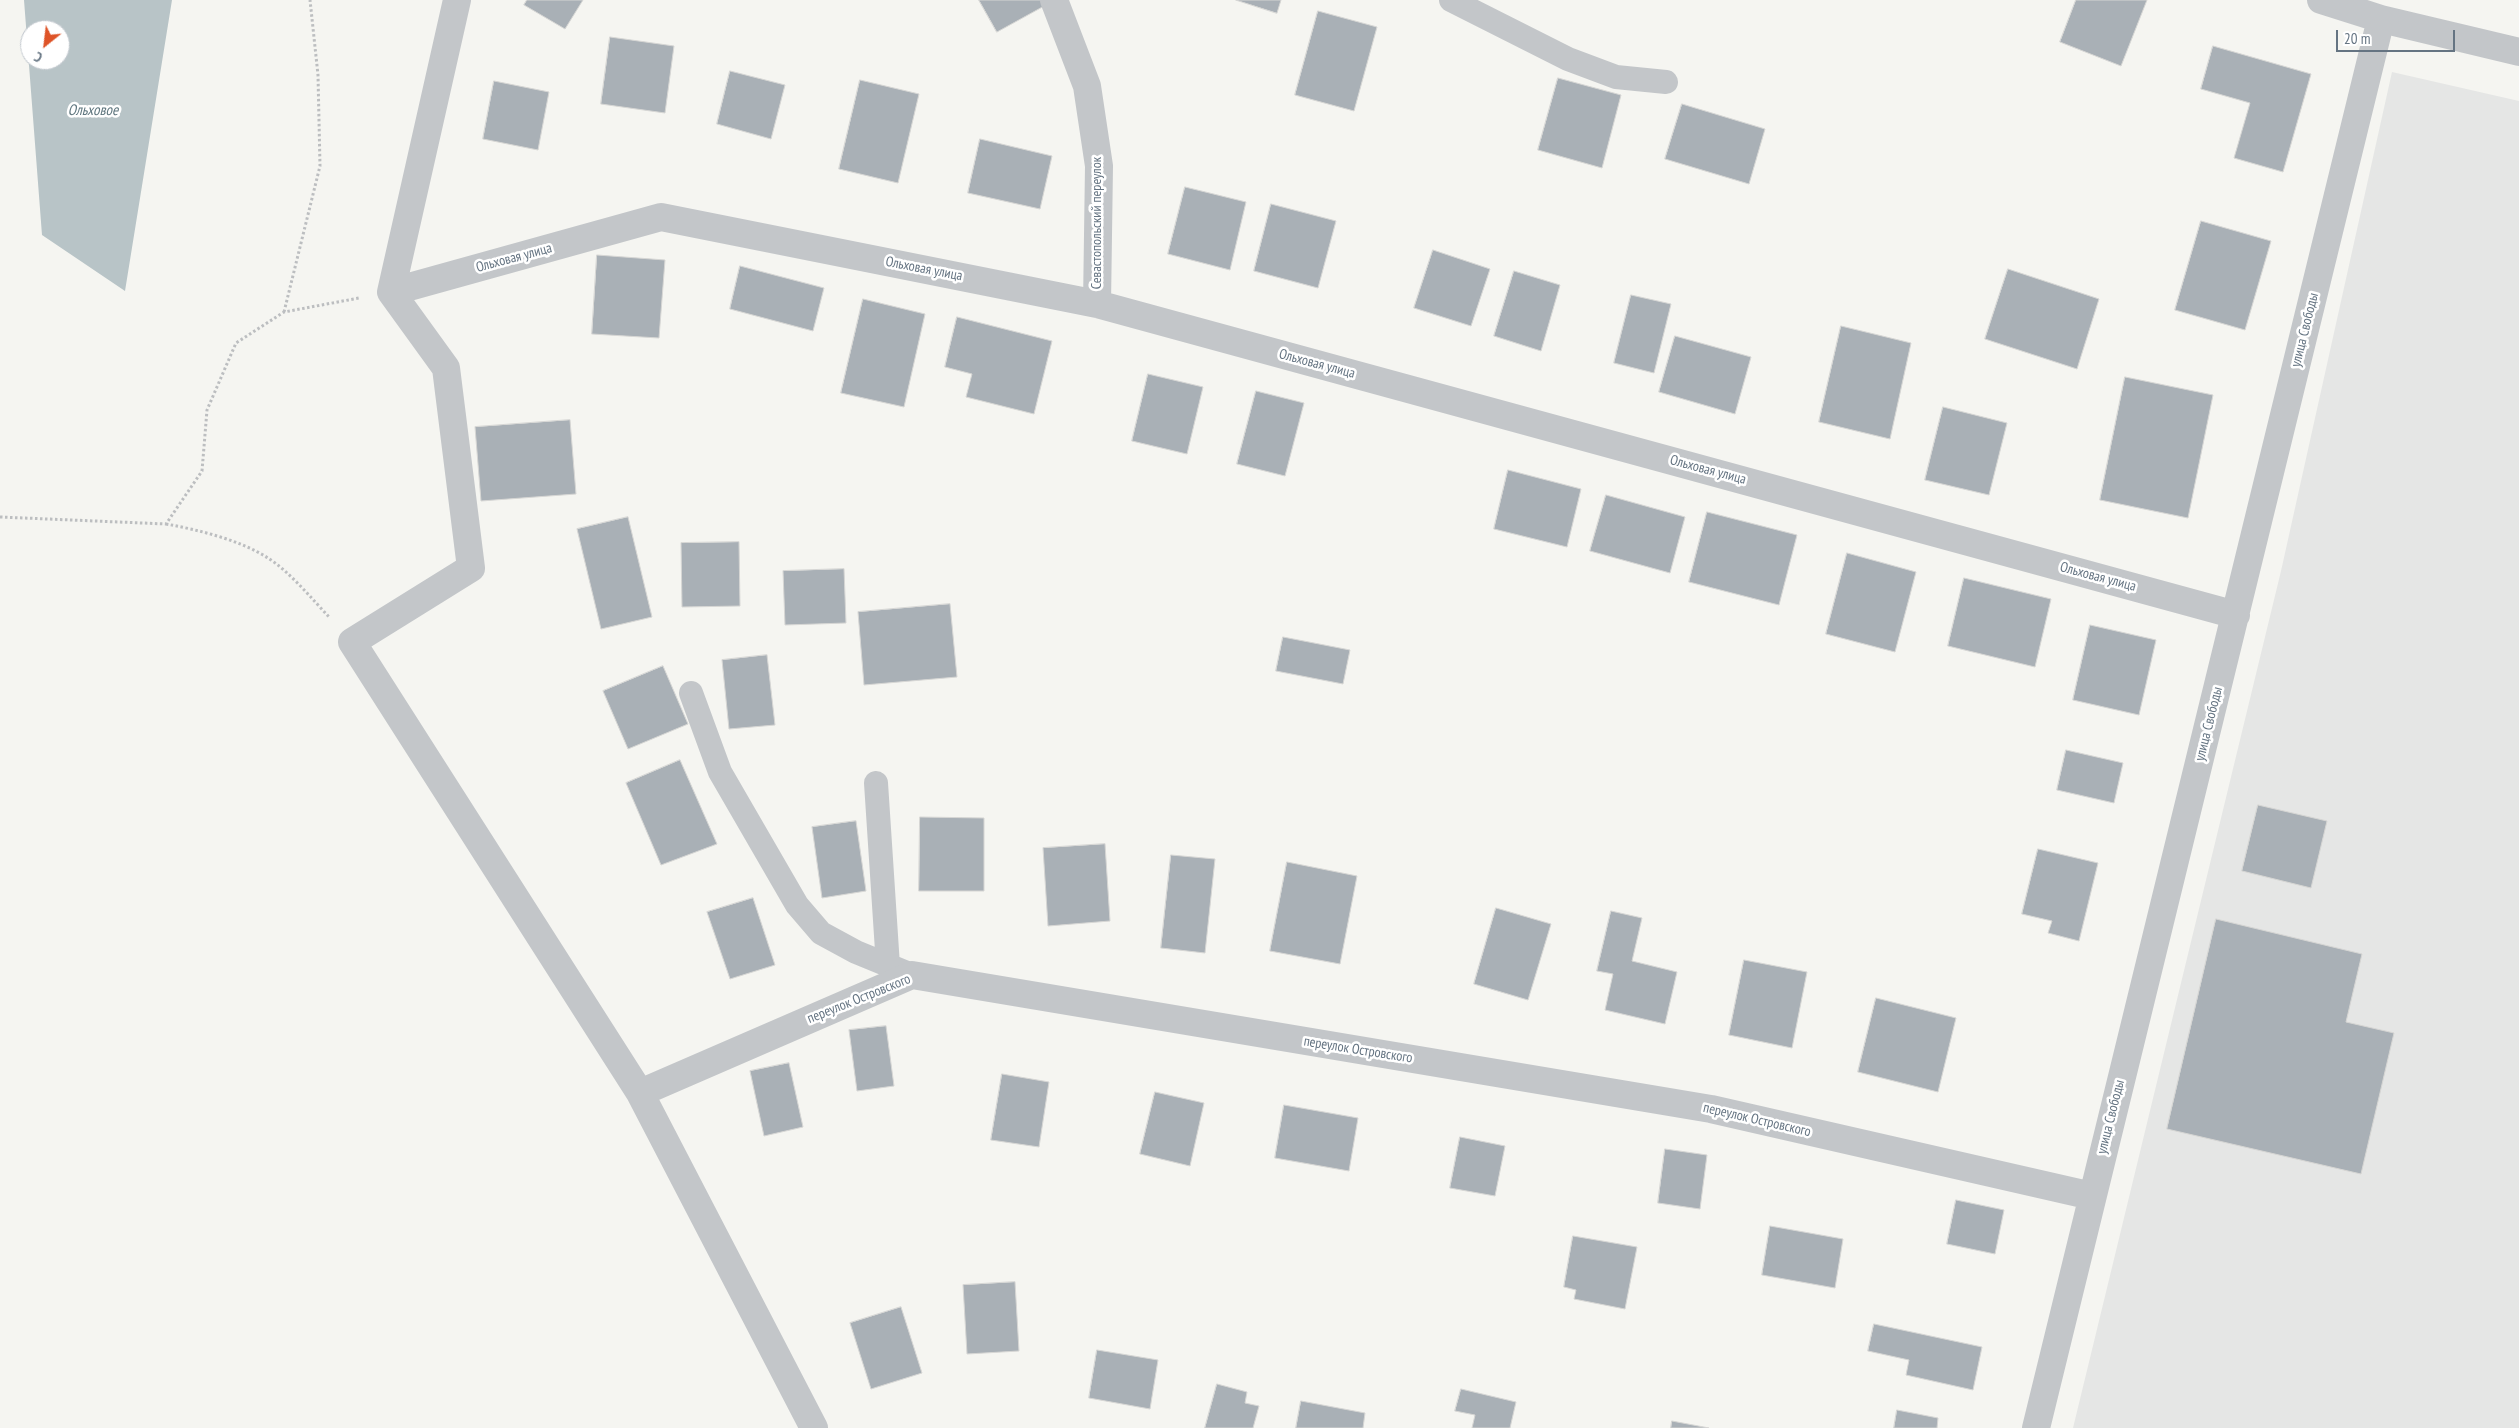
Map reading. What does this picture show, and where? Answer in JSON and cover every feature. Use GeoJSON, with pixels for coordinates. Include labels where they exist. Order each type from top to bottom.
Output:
{"type":"FeatureCollection","features":[{"type":"Feature","properties":{"kind":"street"},"geometry":{"type":"LineString","coordinates":[[457,0],[391,292],[446,368],[470,568],[352,642],[640,1094],[814,1428]]}},
{"type":"Feature","properties":{"kind":"street","name":"Севастопольский переулок"},"geometry":{"type":"LineString","coordinates":[[1054,0],[1087,86],[1099,166],[1097,304]]}},
{"type":"Feature","properties":{"kind":"street"},"geometry":{"type":"LineString","coordinates":[[2321,0],[2382,19],[2519,52]]}},
{"type":"Feature","properties":{"kind":"street","name":"улица Свободы"},"geometry":{"type":"LineString","coordinates":[[2036,1428],[2382,19]]}},
{"type":"Feature","properties":{"kind":"street","name":"Ольховая улица"},"geometry":{"type":"LineString","coordinates":[[391,292],[661,217],[1097,304],[2236,615]]}},
{"type":"Feature","properties":{"kind":"street","name":"переулок Островского"},"geometry":{"type":"LineString","coordinates":[[640,1094],[900,970],[1711,1109],[2092,1196]]}},
{"type":"Feature","properties":{"kind":"lane"},"geometry":{"type":"LineString","coordinates":[[1451,0],[1568,59],[1616,77],[1666,82]]}},
{"type":"Feature","properties":{"kind":"lane"},"geometry":{"type":"LineString","coordinates":[[691,693],[720,772],[797,905],[821,933],[856,952],[900,970],[876,783]]}},
{"type":"Feature","properties":{"kind":"path"},"geometry":{"type":"LineString","coordinates":[[284,312],[320,166],[318,75],[310,0]]}},
{"type":"Feature","properties":{"kind":"path"},"geometry":{"type":"LineString","coordinates":[[166,524],[202,472],[207,410],[236,343],[284,312],[391,292]]}},
{"type":"Feature","properties":{"kind":"path"},"geometry":{"type":"LineString","coordinates":[[1,516],[166,524],[206,531],[269,558],[305,591],[352,642]]}},
{"type":"Feature","properties":{"kind":"shaded area"},"geometry":{"type":"Polygon","coordinates":[[[2392,72],[2519,101],[2519,1428],[2073,1428],[2281,571],[2392,72]]]}},
{"type":"Feature","properties":{"kind":"water","name":"Ольховое"},"geometry":{"type":"Polygon","coordinates":[[[24,0],[172,0],[125,291],[42,235],[29,70],[70,70],[70,20],[26,20],[24,0]]]}},
{"type":"Feature","properties":{"kind":"building"},"geometry":{"type":"Polygon","coordinates":[[[527,0],[583,0],[565,29],[524,5],[527,0]]]}},
{"type":"Feature","properties":{"kind":"building"},"geometry":{"type":"Polygon","coordinates":[[[979,0],[1044,0],[1046,5],[997,32],[979,0]]]}},
{"type":"Feature","properties":{"kind":"building"},"geometry":{"type":"Polygon","coordinates":[[[1236,0],[1281,0],[1277,13],[1236,0]]]}},
{"type":"Feature","properties":{"kind":"building"},"geometry":{"type":"Polygon","coordinates":[[[2076,0],[2147,0],[2121,66],[2060,42],[2076,0]]]}},
{"type":"Feature","properties":{"kind":"building"},"geometry":{"type":"Polygon","coordinates":[[[1318,11],[1377,27],[1354,111],[1295,95],[1318,11]]]}},
{"type":"Feature","properties":{"kind":"building"},"geometry":{"type":"Polygon","coordinates":[[[610,37],[674,46],[665,113],[601,104],[610,37]]]}},
{"type":"Feature","properties":{"kind":"building"},"geometry":{"type":"Polygon","coordinates":[[[2213,46],[2311,74],[2283,172],[2234,158],[2250,103],[2201,89],[2213,46]]]}},
{"type":"Feature","properties":{"kind":"building"},"geometry":{"type":"Polygon","coordinates":[[[730,71],[785,85],[771,139],[717,124],[730,71]]]}},
{"type":"Feature","properties":{"kind":"building"},"geometry":{"type":"Polygon","coordinates":[[[1558,78],[1621,95],[1602,168],[1538,150],[1558,78]]]}},
{"type":"Feature","properties":{"kind":"building"},"geometry":{"type":"Polygon","coordinates":[[[860,80],[919,94],[898,183],[839,169],[860,80]]]}},
{"type":"Feature","properties":{"kind":"building"},"geometry":{"type":"Polygon","coordinates":[[[494,81],[549,92],[538,150],[483,139],[494,81]]]}},
{"type":"Feature","properties":{"kind":"building"},"geometry":{"type":"Polygon","coordinates":[[[1682,104],[1765,129],[1749,184],[1665,159],[1682,104]]]}},
{"type":"Feature","properties":{"kind":"building"},"geometry":{"type":"Polygon","coordinates":[[[980,139],[1052,156],[1040,209],[968,193],[980,139]]]}},
{"type":"Feature","properties":{"kind":"building"},"geometry":{"type":"Polygon","coordinates":[[[1185,187],[1246,202],[1230,270],[1168,254],[1185,187]]]}},
{"type":"Feature","properties":{"kind":"building"},"geometry":{"type":"Polygon","coordinates":[[[1271,204],[1336,221],[1318,288],[1254,271],[1271,204]]]}},
{"type":"Feature","properties":{"kind":"building"},"geometry":{"type":"Polygon","coordinates":[[[2201,221],[2271,241],[2245,330],[2175,310],[2201,221]]]}},
{"type":"Feature","properties":{"kind":"building"},"geometry":{"type":"Polygon","coordinates":[[[1433,250],[1490,269],[1471,326],[1414,308],[1433,250]]]}},
{"type":"Feature","properties":{"kind":"building"},"geometry":{"type":"Polygon","coordinates":[[[597,255],[665,260],[659,338],[592,334],[597,255]]]}},
{"type":"Feature","properties":{"kind":"building"},"geometry":{"type":"Polygon","coordinates":[[[740,266],[824,288],[813,331],[730,309],[740,266]]]}},
{"type":"Feature","properties":{"kind":"building"},"geometry":{"type":"Polygon","coordinates":[[[2008,269],[2099,299],[2077,369],[1985,339],[2008,269]]]}},
{"type":"Feature","properties":{"kind":"building"},"geometry":{"type":"Polygon","coordinates":[[[1514,271],[1560,285],[1541,351],[1494,336],[1514,271]]]}},
{"type":"Feature","properties":{"kind":"building"},"geometry":{"type":"Polygon","coordinates":[[[1631,295],[1671,304],[1654,373],[1614,363],[1631,295]]]}},
{"type":"Feature","properties":{"kind":"building"},"geometry":{"type":"Polygon","coordinates":[[[863,299],[925,314],[904,407],[841,393],[863,299]]]}},
{"type":"Feature","properties":{"kind":"building"},"geometry":{"type":"Polygon","coordinates":[[[957,317],[1052,341],[1034,414],[966,397],[972,374],[945,367],[957,317]]]}},
{"type":"Feature","properties":{"kind":"building"},"geometry":{"type":"Polygon","coordinates":[[[1841,326],[1911,343],[1890,439],[1819,422],[1841,326]]]}},
{"type":"Feature","properties":{"kind":"building"},"geometry":{"type":"Polygon","coordinates":[[[1675,336],[1751,357],[1735,414],[1659,392],[1675,336]]]}},
{"type":"Feature","properties":{"kind":"building"},"geometry":{"type":"Polygon","coordinates":[[[1148,374],[1203,387],[1187,454],[1132,441],[1148,374]]]}},
{"type":"Feature","properties":{"kind":"building"},"geometry":{"type":"Polygon","coordinates":[[[2125,377],[2213,395],[2188,518],[2100,500],[2125,377]]]}},
{"type":"Feature","properties":{"kind":"building"},"geometry":{"type":"Polygon","coordinates":[[[1256,391],[1304,403],[1285,476],[1237,464],[1256,391]]]}},
{"type":"Feature","properties":{"kind":"building"},"geometry":{"type":"Polygon","coordinates":[[[1943,407],[2007,423],[1989,495],[1925,480],[1943,407]]]}},
{"type":"Feature","properties":{"kind":"building"},"geometry":{"type":"Polygon","coordinates":[[[570,420],[576,494],[481,501],[475,427],[570,420]]]}},
{"type":"Feature","properties":{"kind":"building"},"geometry":{"type":"Polygon","coordinates":[[[1508,470],[1581,489],[1567,547],[1494,529],[1508,470]]]}},
{"type":"Feature","properties":{"kind":"building"},"geometry":{"type":"Polygon","coordinates":[[[1606,495],[1685,517],[1670,573],[1590,551],[1606,495]]]}},
{"type":"Feature","properties":{"kind":"building"},"geometry":{"type":"Polygon","coordinates":[[[1707,512],[1797,535],[1779,605],[1689,582],[1707,512]]]}},
{"type":"Feature","properties":{"kind":"building"},"geometry":{"type":"Polygon","coordinates":[[[628,517],[652,617],[601,629],[577,529],[628,517]]]}},
{"type":"Feature","properties":{"kind":"building"},"geometry":{"type":"Polygon","coordinates":[[[739,542],[740,606],[682,607],[681,543],[739,542]]]}},
{"type":"Feature","properties":{"kind":"building"},"geometry":{"type":"Polygon","coordinates":[[[1847,553],[1916,572],[1895,652],[1826,634],[1847,553]]]}},
{"type":"Feature","properties":{"kind":"building"},"geometry":{"type":"Polygon","coordinates":[[[844,569],[846,623],[785,625],[783,571],[844,569]]]}},
{"type":"Feature","properties":{"kind":"building"},"geometry":{"type":"Polygon","coordinates":[[[1964,578],[2051,599],[2035,667],[1948,646],[1964,578]]]}},
{"type":"Feature","properties":{"kind":"building"},"geometry":{"type":"Polygon","coordinates":[[[950,604],[957,677],[864,685],[858,612],[950,604]]]}},
{"type":"Feature","properties":{"kind":"building"},"geometry":{"type":"Polygon","coordinates":[[[2090,625],[2156,640],[2139,715],[2073,700],[2090,625]]]}},
{"type":"Feature","properties":{"kind":"building"},"geometry":{"type":"Polygon","coordinates":[[[1283,637],[1350,650],[1343,684],[1276,671],[1283,637]]]}},
{"type":"Feature","properties":{"kind":"building"},"geometry":{"type":"Polygon","coordinates":[[[767,655],[775,725],[729,729],[722,660],[767,655]]]}},
{"type":"Feature","properties":{"kind":"building"},"geometry":{"type":"Polygon","coordinates":[[[663,666],[688,724],[628,749],[603,691],[663,666]]]}},
{"type":"Feature","properties":{"kind":"building"},"geometry":{"type":"Polygon","coordinates":[[[2066,750],[2123,763],[2114,803],[2057,790],[2066,750]]]}},
{"type":"Feature","properties":{"kind":"building"},"geometry":{"type":"Polygon","coordinates":[[[680,760],[717,844],[661,865],[626,783],[680,760]]]}},
{"type":"Feature","properties":{"kind":"building"},"geometry":{"type":"Polygon","coordinates":[[[2258,805],[2327,821],[2311,888],[2242,871],[2258,805]]]}},
{"type":"Feature","properties":{"kind":"building"},"geometry":{"type":"Polygon","coordinates":[[[920,817],[984,818],[984,891],[919,891],[920,817]]]}},
{"type":"Feature","properties":{"kind":"building"},"geometry":{"type":"Polygon","coordinates":[[[856,821],[866,891],[822,898],[812,827],[856,821]]]}},
{"type":"Feature","properties":{"kind":"building"},"geometry":{"type":"Polygon","coordinates":[[[1105,844],[1110,921],[1048,926],[1043,848],[1105,844]]]}},
{"type":"Feature","properties":{"kind":"building"},"geometry":{"type":"Polygon","coordinates":[[[2038,849],[2098,863],[2079,941],[2048,933],[2052,921],[2022,914],[2038,849]]]}},
{"type":"Feature","properties":{"kind":"building"},"geometry":{"type":"Polygon","coordinates":[[[1171,855],[1215,859],[1205,953],[1161,948],[1171,855]]]}},
{"type":"Feature","properties":{"kind":"building"},"geometry":{"type":"Polygon","coordinates":[[[1287,862],[1357,876],[1340,964],[1270,951],[1287,862]]]}},
{"type":"Feature","properties":{"kind":"building"},"geometry":{"type":"Polygon","coordinates":[[[753,898],[775,965],[730,979],[707,912],[753,898]]]}},
{"type":"Feature","properties":{"kind":"building"},"geometry":{"type":"Polygon","coordinates":[[[1496,908],[1551,924],[1528,1000],[1474,984],[1496,908]]]}},
{"type":"Feature","properties":{"kind":"building"},"geometry":{"type":"Polygon","coordinates":[[[1611,911],[1642,918],[1632,961],[1677,972],[1665,1024],[1605,1010],[1613,974],[1597,971],[1611,911]]]}},
{"type":"Feature","properties":{"kind":"building"},"geometry":{"type":"Polygon","coordinates":[[[2216,919],[2362,954],[2346,1022],[2394,1033],[2361,1174],[2167,1129],[2216,919]]]}},
{"type":"Feature","properties":{"kind":"building"},"geometry":{"type":"Polygon","coordinates":[[[1744,960],[1807,972],[1792,1048],[1729,1035],[1744,960]]]}},
{"type":"Feature","properties":{"kind":"building"},"geometry":{"type":"Polygon","coordinates":[[[1876,998],[1956,1018],[1938,1092],[1858,1072],[1876,998]]]}},
{"type":"Feature","properties":{"kind":"building"},"geometry":{"type":"Polygon","coordinates":[[[886,1026],[894,1086],[857,1091],[849,1030],[886,1026]]]}},
{"type":"Feature","properties":{"kind":"building"},"geometry":{"type":"Polygon","coordinates":[[[789,1063],[803,1127],[764,1136],[750,1071],[789,1063]]]}},
{"type":"Feature","properties":{"kind":"building"},"geometry":{"type":"Polygon","coordinates":[[[1002,1074],[1049,1082],[1039,1147],[991,1140],[1002,1074]]]}},
{"type":"Feature","properties":{"kind":"building"},"geometry":{"type":"Polygon","coordinates":[[[1155,1092],[1204,1103],[1190,1166],[1140,1154],[1155,1092]]]}},
{"type":"Feature","properties":{"kind":"building"},"geometry":{"type":"Polygon","coordinates":[[[1284,1105],[1358,1118],[1349,1171],[1275,1158],[1284,1105]]]}},
{"type":"Feature","properties":{"kind":"building"},"geometry":{"type":"Polygon","coordinates":[[[1460,1137],[1505,1146],[1495,1196],[1450,1188],[1460,1137]]]}},
{"type":"Feature","properties":{"kind":"building"},"geometry":{"type":"Polygon","coordinates":[[[1665,1149],[1707,1155],[1700,1209],[1658,1203],[1665,1149]]]}},
{"type":"Feature","properties":{"kind":"building"},"geometry":{"type":"Polygon","coordinates":[[[1956,1200],[2004,1210],[1995,1254],[1947,1244],[1956,1200]]]}},
{"type":"Feature","properties":{"kind":"building"},"geometry":{"type":"Polygon","coordinates":[[[1770,1226],[1843,1239],[1835,1288],[1762,1275],[1770,1226]]]}},
{"type":"Feature","properties":{"kind":"building"},"geometry":{"type":"Polygon","coordinates":[[[1573,1236],[1637,1247],[1625,1309],[1574,1299],[1576,1290],[1564,1287],[1573,1236]]]}},
{"type":"Feature","properties":{"kind":"building"},"geometry":{"type":"Polygon","coordinates":[[[1015,1282],[1019,1351],[967,1354],[963,1285],[1015,1282]]]}},
{"type":"Feature","properties":{"kind":"building"},"geometry":{"type":"Polygon","coordinates":[[[901,1307],[922,1373],[871,1389],[850,1323],[901,1307]]]}},
{"type":"Feature","properties":{"kind":"building"},"geometry":{"type":"Polygon","coordinates":[[[1874,1324],[1982,1347],[1973,1390],[1906,1375],[1909,1360],[1868,1351],[1874,1324]]]}},
{"type":"Feature","properties":{"kind":"building"},"geometry":{"type":"Polygon","coordinates":[[[1097,1350],[1158,1360],[1150,1409],[1089,1398],[1097,1350]]]}},
{"type":"Feature","properties":{"kind":"building"},"geometry":{"type":"Polygon","coordinates":[[[1217,1384],[1247,1392],[1245,1403],[1259,1406],[1253,1428],[1205,1428],[1217,1384]]]}},
{"type":"Feature","properties":{"kind":"building"},"geometry":{"type":"Polygon","coordinates":[[[1461,1389],[1516,1402],[1510,1428],[1472,1428],[1475,1415],[1455,1411],[1461,1389]]]}},
{"type":"Feature","properties":{"kind":"building"},"geometry":{"type":"Polygon","coordinates":[[[1301,1401],[1365,1413],[1363,1428],[1296,1428],[1301,1401]]]}},
{"type":"Feature","properties":{"kind":"building"},"geometry":{"type":"Polygon","coordinates":[[[1897,1410],[1938,1418],[1937,1428],[1894,1428],[1897,1410]]]}},
{"type":"Feature","properties":{"kind":"building"},"geometry":{"type":"Polygon","coordinates":[[[1672,1421],[1709,1428],[1671,1428],[1672,1421]]]}}]}
